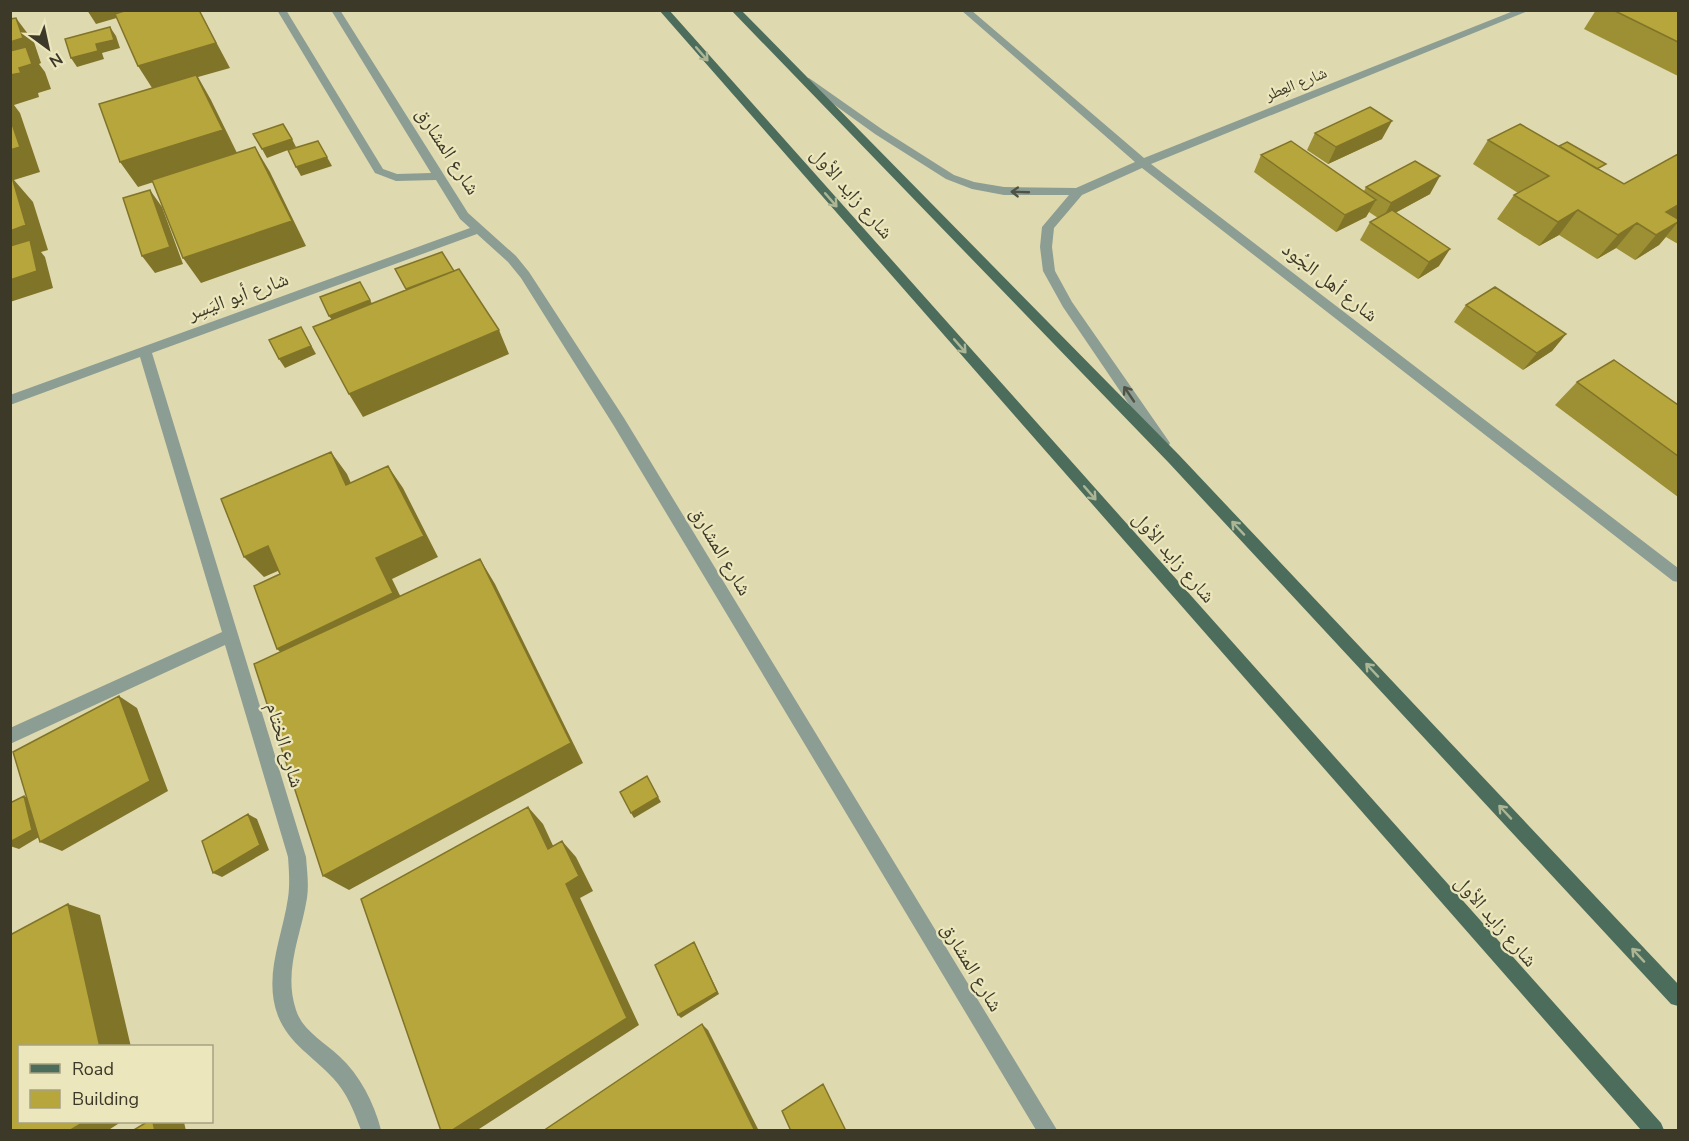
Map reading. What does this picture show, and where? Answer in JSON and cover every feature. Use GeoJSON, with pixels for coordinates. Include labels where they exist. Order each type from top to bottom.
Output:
{"type":"FeatureCollection","features":[{"type":"Feature","properties":{"kind":"main road","name":"شارع زايد الأول"},"geometry":{"type":"LineString","coordinates":[[663,10],[1654,1131]]}},
{"type":"Feature","properties":{"kind":"main road","name":"شارع زايد الأول"},"geometry":{"type":"LineString","coordinates":[[735,10],[1174,459],[1678,997]]}},
{"type":"Feature","properties":{"kind":"street"},"geometry":{"type":"LineString","coordinates":[[281,10],[379,171],[396,178],[438,176]]}},
{"type":"Feature","properties":{"kind":"street","name":"شارع المشارق"},"geometry":{"type":"LineString","coordinates":[[335,10],[465,216],[512,259],[525,275],[619,422],[1047,1131]]}},
{"type":"Feature","properties":{"kind":"street","name":"شارع أهل الجُود"},"geometry":{"type":"LineString","coordinates":[[965,10],[1143,163],[1678,576]]}},
{"type":"Feature","properties":{"kind":"street","name":"شارع العِطر"},"geometry":{"type":"LineString","coordinates":[[798,75],[879,132],[950,177],[972,186],[1004,191],[1078,192],[1143,163],[1526,10]]}},
{"type":"Feature","properties":{"kind":"street","name":"شارع العِطر"},"geometry":{"type":"LineString","coordinates":[[1078,192],[1048,228],[1049,271],[1067,304],[1174,459]]}},
{"type":"Feature","properties":{"kind":"street","name":"شارع أبو اليَسِر"},"geometry":{"type":"LineString","coordinates":[[10,400],[479,229]]}},
{"type":"Feature","properties":{"kind":"street","name":"شارع الختام"},"geometry":{"type":"LineString","coordinates":[[145,351],[300,873],[297,907],[285,943],[281,968],[281,992],[287,1015],[299,1035],[346,1078],[359,1096],[371,1131]]}},
{"type":"Feature","properties":{"kind":"street"},"geometry":{"type":"LineString","coordinates":[[10,736],[231,635]]}},
{"type":"Feature","properties":{"kind":"building"},"geometry":{"type":"Polygon","coordinates":[[[127,10],[199,10],[216,43],[138,66],[115,14],[127,10]]]}},
{"type":"Feature","properties":{"kind":"building"},"geometry":{"type":"Polygon","coordinates":[[[1613,10],[1678,10],[1678,42],[1613,10]]]}},
{"type":"Feature","properties":{"kind":"building"},"geometry":{"type":"Polygon","coordinates":[[[16,18],[23,38],[10,42],[10,19],[16,18]]]}},
{"type":"Feature","properties":{"kind":"building"},"geometry":{"type":"Polygon","coordinates":[[[110,27],[114,40],[96,44],[98,51],[71,58],[65,39],[110,27]]]}},
{"type":"Feature","properties":{"kind":"building"},"geometry":{"type":"Polygon","coordinates":[[[26,47],[32,64],[19,68],[21,73],[10,75],[10,51],[26,47]]]}},
{"type":"Feature","properties":{"kind":"building"},"geometry":{"type":"Polygon","coordinates":[[[196,75],[223,130],[120,162],[99,104],[196,75]]]}},
{"type":"Feature","properties":{"kind":"building"},"geometry":{"type":"Polygon","coordinates":[[[1370,107],[1392,121],[1336,147],[1315,133],[1370,107]]]}},
{"type":"Feature","properties":{"kind":"building"},"geometry":{"type":"Polygon","coordinates":[[[10,118],[20,147],[10,150],[10,118]]]}},
{"type":"Feature","properties":{"kind":"building"},"geometry":{"type":"Polygon","coordinates":[[[283,124],[292,139],[262,149],[253,134],[283,124]]]}},
{"type":"Feature","properties":{"kind":"building"},"geometry":{"type":"Polygon","coordinates":[[[1520,124],[1624,184],[1678,154],[1678,205],[1666,212],[1678,219],[1678,222],[1656,235],[1637,223],[1618,235],[1578,210],[1558,222],[1514,195],[1549,176],[1488,140],[1520,124]]]}},
{"type":"Feature","properties":{"kind":"building"},"geometry":{"type":"Polygon","coordinates":[[[318,141],[327,157],[296,167],[288,150],[318,141]]]}},
{"type":"Feature","properties":{"kind":"building"},"geometry":{"type":"Polygon","coordinates":[[[1291,141],[1376,200],[1345,215],[1261,155],[1291,141]]]}},
{"type":"Feature","properties":{"kind":"building"},"geometry":{"type":"Polygon","coordinates":[[[1567,142],[1606,164],[1597,169],[1559,146],[1567,142]]]}},
{"type":"Feature","properties":{"kind":"building"},"geometry":{"type":"Polygon","coordinates":[[[255,147],[292,221],[183,258],[152,180],[255,147]]]}},
{"type":"Feature","properties":{"kind":"building"},"geometry":{"type":"Polygon","coordinates":[[[1415,161],[1440,176],[1391,203],[1366,187],[1415,161]]]}},
{"type":"Feature","properties":{"kind":"building"},"geometry":{"type":"Polygon","coordinates":[[[10,177],[12,177],[26,225],[10,231],[10,177]]]}},
{"type":"Feature","properties":{"kind":"building"},"geometry":{"type":"Polygon","coordinates":[[[150,190],[170,247],[142,256],[123,198],[150,190]]]}},
{"type":"Feature","properties":{"kind":"building"},"geometry":{"type":"Polygon","coordinates":[[[1392,210],[1450,249],[1429,262],[1370,222],[1392,210]]]}},
{"type":"Feature","properties":{"kind":"building"},"geometry":{"type":"Polygon","coordinates":[[[30,240],[37,271],[10,280],[10,246],[30,240]]]}},
{"type":"Feature","properties":{"kind":"building"},"geometry":{"type":"Polygon","coordinates":[[[442,252],[454,271],[406,289],[395,269],[442,252]]]}},
{"type":"Feature","properties":{"kind":"building"},"geometry":{"type":"Polygon","coordinates":[[[459,269],[499,330],[349,394],[313,327],[459,269]]]}},
{"type":"Feature","properties":{"kind":"building"},"geometry":{"type":"Polygon","coordinates":[[[360,282],[370,300],[329,316],[320,297],[360,282]]]}},
{"type":"Feature","properties":{"kind":"building"},"geometry":{"type":"Polygon","coordinates":[[[1495,287],[1566,334],[1537,353],[1466,305],[1495,287]]]}},
{"type":"Feature","properties":{"kind":"building"},"geometry":{"type":"Polygon","coordinates":[[[301,327],[311,346],[279,359],[269,340],[301,327]]]}},
{"type":"Feature","properties":{"kind":"building"},"geometry":{"type":"Polygon","coordinates":[[[1614,360],[1678,405],[1678,456],[1577,382],[1614,360]]]}},
{"type":"Feature","properties":{"kind":"building"},"geometry":{"type":"Polygon","coordinates":[[[331,452],[346,485],[388,466],[424,536],[376,558],[393,593],[277,649],[254,586],[280,574],[268,546],[244,557],[221,499],[331,452]]]}},
{"type":"Feature","properties":{"kind":"building"},"geometry":{"type":"Polygon","coordinates":[[[480,559],[571,743],[323,876],[254,664],[480,559]]]}},
{"type":"Feature","properties":{"kind":"building"},"geometry":{"type":"Polygon","coordinates":[[[119,696],[150,781],[40,842],[13,752],[119,696]]]}},
{"type":"Feature","properties":{"kind":"building"},"geometry":{"type":"Polygon","coordinates":[[[647,776],[658,797],[631,813],[620,792],[647,776]]]}},
{"type":"Feature","properties":{"kind":"building"},"geometry":{"type":"Polygon","coordinates":[[[24,796],[32,830],[10,842],[10,803],[24,796]]]}},
{"type":"Feature","properties":{"kind":"building"},"geometry":{"type":"Polygon","coordinates":[[[528,807],[548,849],[562,841],[579,876],[566,884],[627,1018],[451,1131],[441,1131],[361,899],[528,807]]]}},
{"type":"Feature","properties":{"kind":"building"},"geometry":{"type":"Polygon","coordinates":[[[248,814],[260,845],[213,873],[202,841],[248,814]]]}},
{"type":"Feature","properties":{"kind":"building"},"geometry":{"type":"Polygon","coordinates":[[[68,904],[100,1045],[18,1045],[18,1123],[82,1123],[69,1131],[10,1131],[10,935],[68,904]]]}},
{"type":"Feature","properties":{"kind":"building"},"geometry":{"type":"Polygon","coordinates":[[[694,942],[717,992],[678,1015],[655,965],[694,942]]]}},
{"type":"Feature","properties":{"kind":"building"},"geometry":{"type":"Polygon","coordinates":[[[702,1024],[755,1131],[543,1131],[702,1024]]]}},
{"type":"Feature","properties":{"kind":"building"},"geometry":{"type":"Polygon","coordinates":[[[823,1084],[846,1131],[791,1131],[782,1111],[823,1084]]]}},
{"type":"Feature","properties":{"kind":"building"},"geometry":{"type":"Polygon","coordinates":[[[145,1123],[153,1123],[155,1131],[132,1131],[145,1123]]]}}]}
